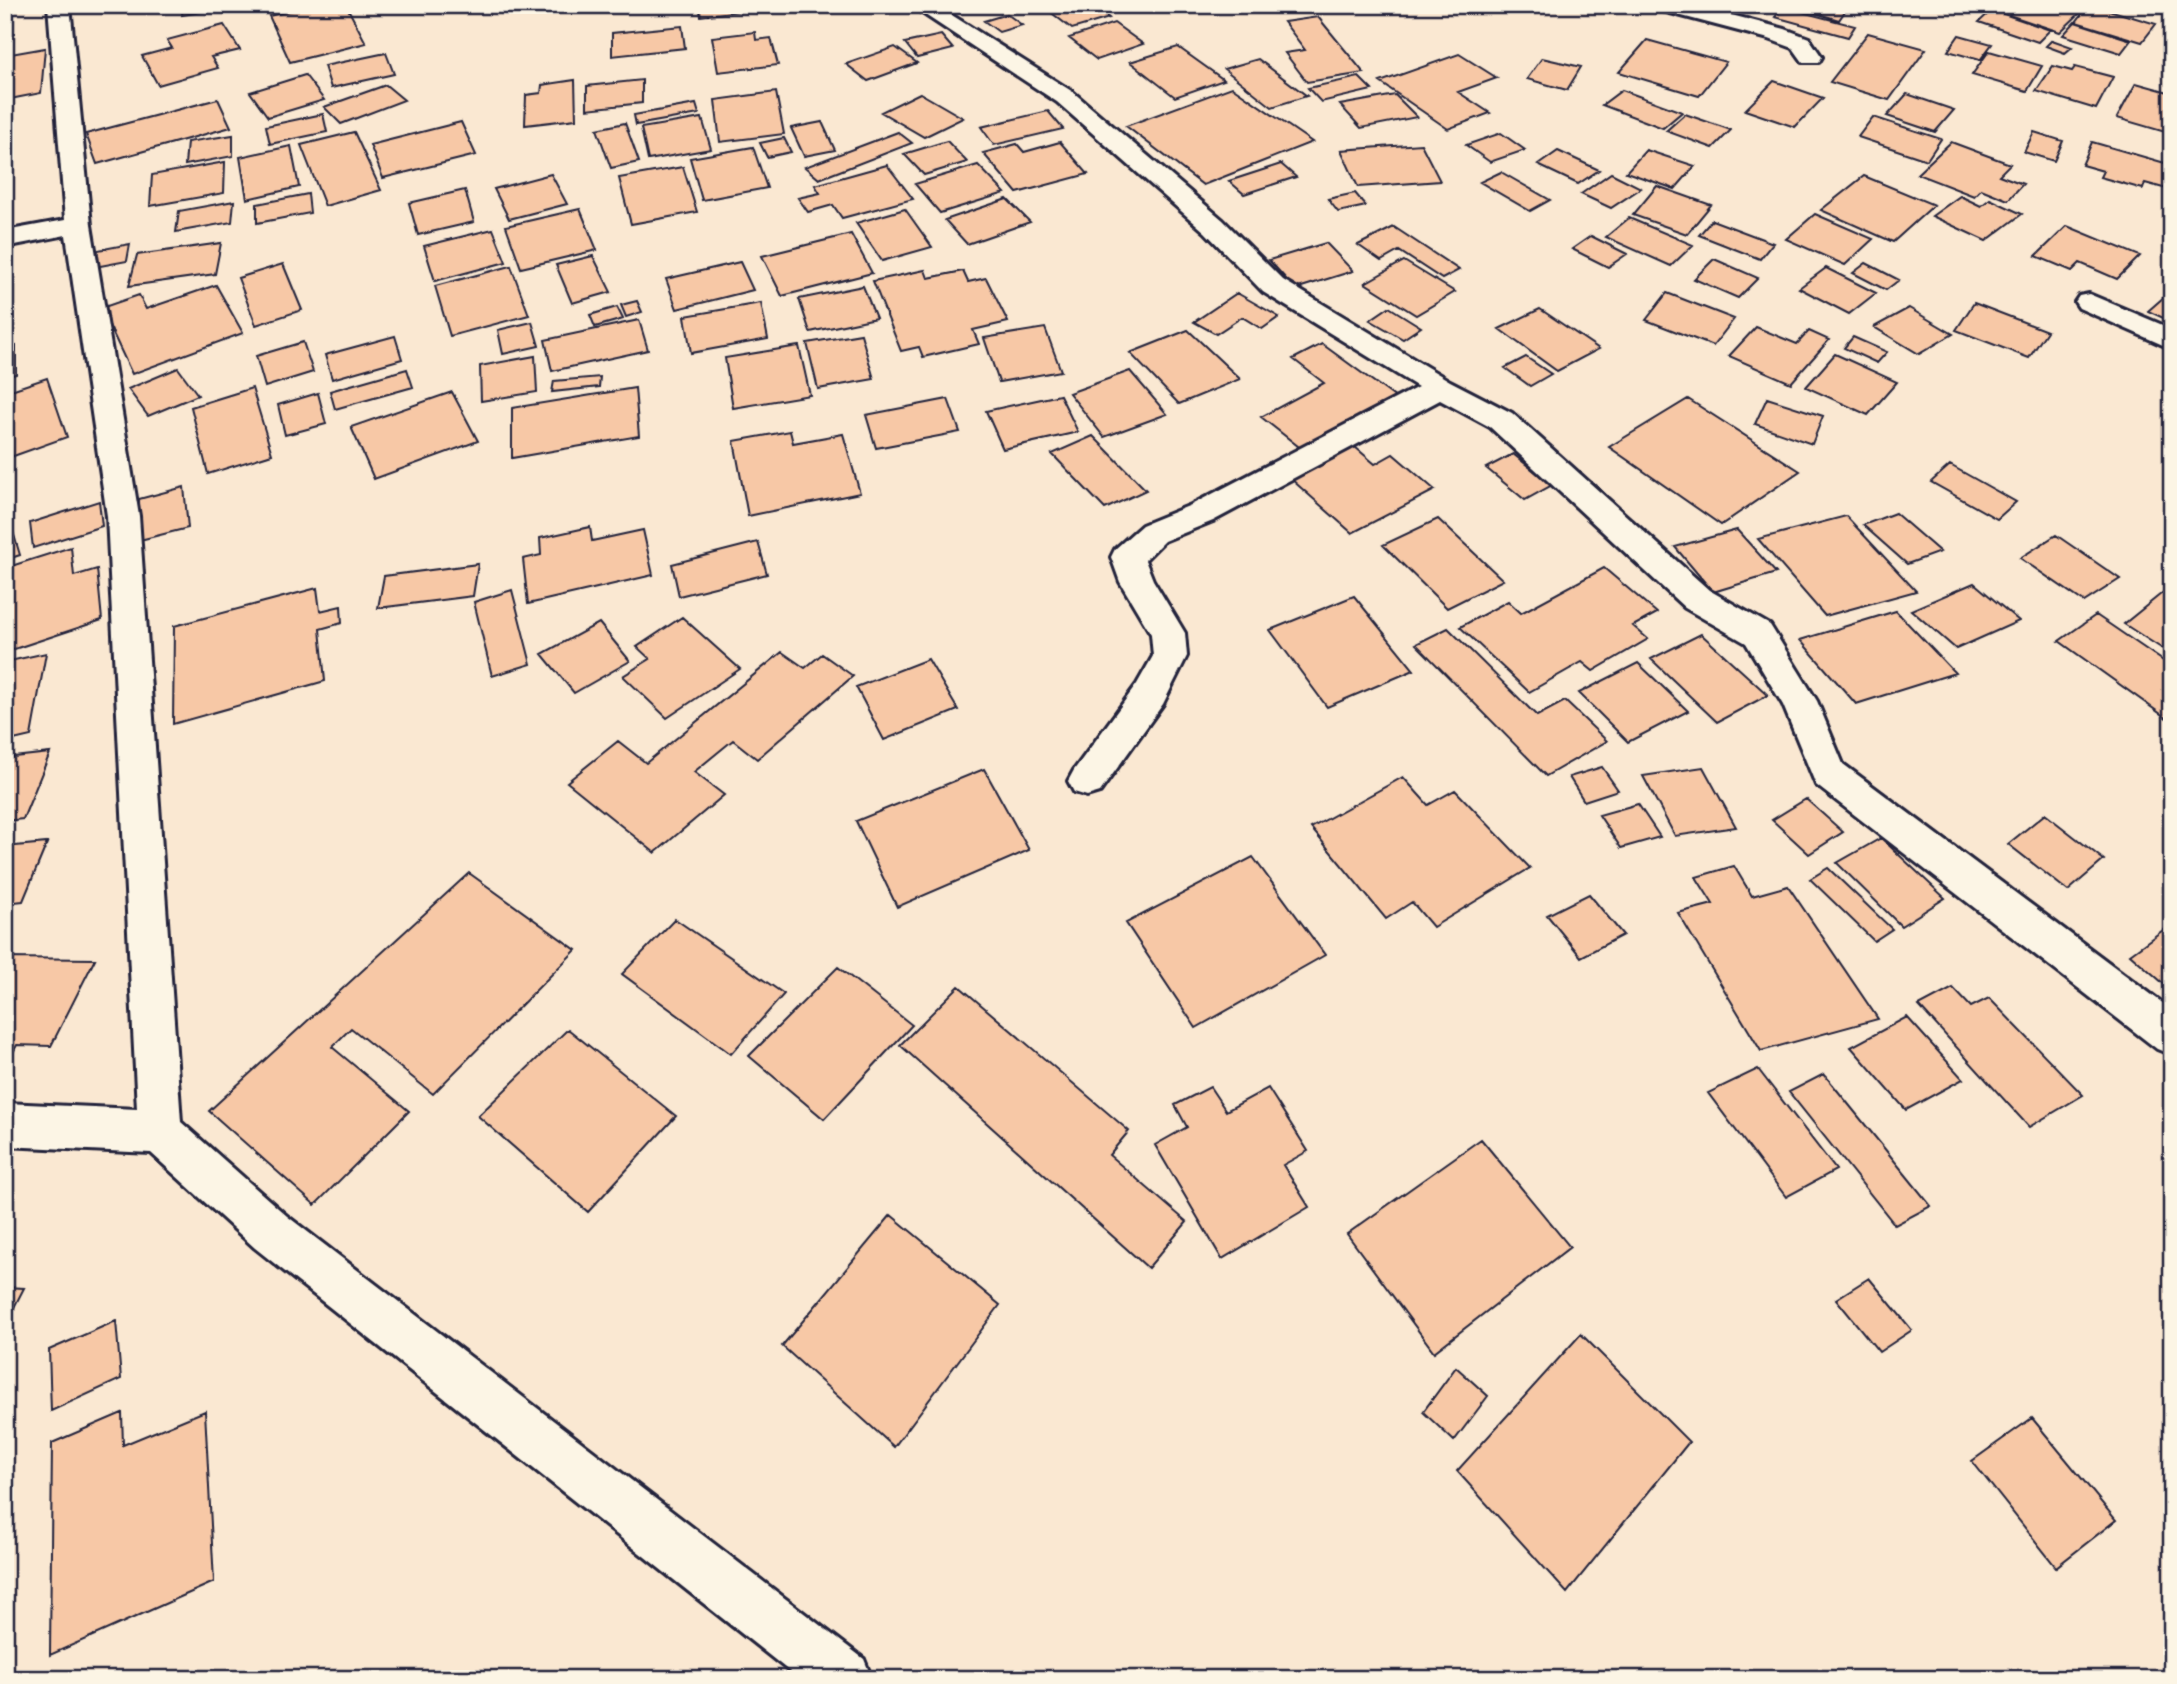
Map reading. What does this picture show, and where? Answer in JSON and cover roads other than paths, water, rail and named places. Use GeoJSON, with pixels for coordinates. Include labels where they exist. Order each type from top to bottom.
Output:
{"type":"FeatureCollection","features":[{"type":"Feature","properties":{"kind":"street"},"geometry":{"type":"LineString","coordinates":[[59,5],[78,225],[123,516],[160,1132]]}},
{"type":"Feature","properties":{"kind":"street"},"geometry":{"type":"LineString","coordinates":[[921,5],[1065,97],[1213,226],[1273,286],[1440,388],[1501,419],[1697,599],[1758,634],[1799,701],[1829,774],[2172,1035]]}},
{"type":"Feature","properties":{"kind":"street"},"geometry":{"type":"LineString","coordinates":[[1667,5],[1777,34],[1801,43],[1811,57]]}},
{"type":"Feature","properties":{"kind":"street"},"geometry":{"type":"LineString","coordinates":[[5,239],[78,225]]}},
{"type":"Feature","properties":{"kind":"street"},"geometry":{"type":"LineString","coordinates":[[2089,302],[2172,340]]}},
{"type":"Feature","properties":{"kind":"street"},"geometry":{"type":"LineString","coordinates":[[1087,780],[1150,694],[1170,656],[1168,634],[1137,582],[1127,557],[1153,533],[1202,513],[1440,388]]}},
{"type":"Feature","properties":{"kind":"street"},"geometry":{"type":"LineString","coordinates":[[5,1124],[160,1132],[271,1232],[844,1679]]}}]}
